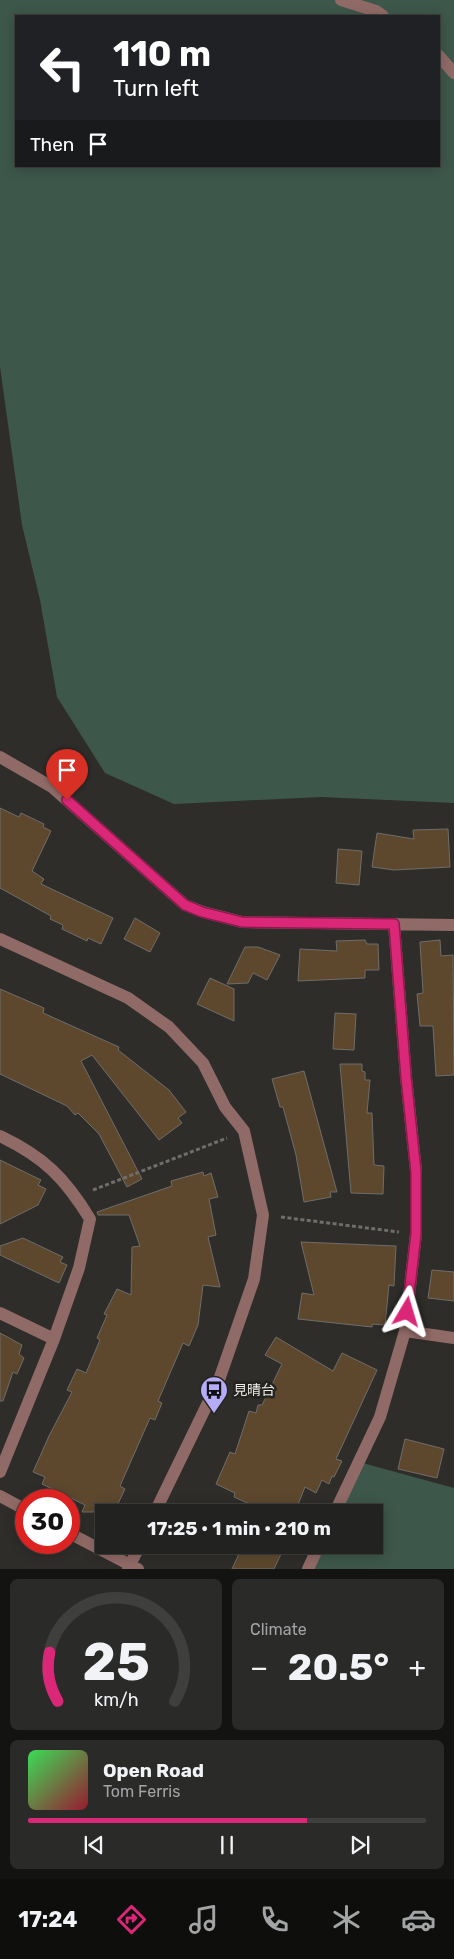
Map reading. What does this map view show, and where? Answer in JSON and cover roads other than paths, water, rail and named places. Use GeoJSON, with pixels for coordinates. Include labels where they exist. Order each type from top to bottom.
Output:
{"type":"FeatureCollection","features":[{"type":"Feature","properties":{"kind":"street"},"geometry":{"type":"LineString","coordinates":[[341,0],[376,11],[382,15]]}},
{"type":"Feature","properties":{"kind":"street"},"geometry":{"type":"LineString","coordinates":[[440,57],[454,73]]}},
{"type":"Feature","properties":{"kind":"street"},"geometry":{"type":"LineString","coordinates":[[0,757],[52,787],[185,905],[202,912],[242,922],[454,925]]}},
{"type":"Feature","properties":{"kind":"street"},"geometry":{"type":"LineString","coordinates":[[338,1504],[380,1417],[405,1331],[416,1234],[416,1172],[406,1077],[394,924]]}},
{"type":"Feature","properties":{"kind":"street"},"geometry":{"type":"LineString","coordinates":[[0,939],[128,998],[169,1027],[203,1063],[225,1107],[244,1131],[263,1215],[254,1279],[219,1380],[159,1504]]}},
{"type":"Feature","properties":{"kind":"street"},"geometry":{"type":"LineString","coordinates":[[0,1136],[42,1161],[59,1175],[76,1196],[90,1219],[79,1268],[54,1338],[0,1472]]}},
{"type":"Feature","properties":{"kind":"street"},"geometry":{"type":"LineString","coordinates":[[0,1313],[54,1338]]}},
{"type":"Feature","properties":{"kind":"street"},"geometry":{"type":"LineString","coordinates":[[405,1331],[454,1338]]}},
{"type":"Feature","properties":{"kind":"street"},"geometry":{"type":"LineString","coordinates":[[0,1496],[15,1504]]}},
{"type":"Feature","properties":{"kind":"street"},"geometry":{"type":"LineString","coordinates":[[80,1539],[132,1568],[137,1554]]}},
{"type":"Feature","properties":{"kind":"street"},"geometry":{"type":"LineString","coordinates":[[308,1569],[315,1554]]}},
{"type":"Feature","properties":{"kind":"place","name":"見晴台"},"geometry":{"type":"Point","coordinates":[214,1414]}}]}
